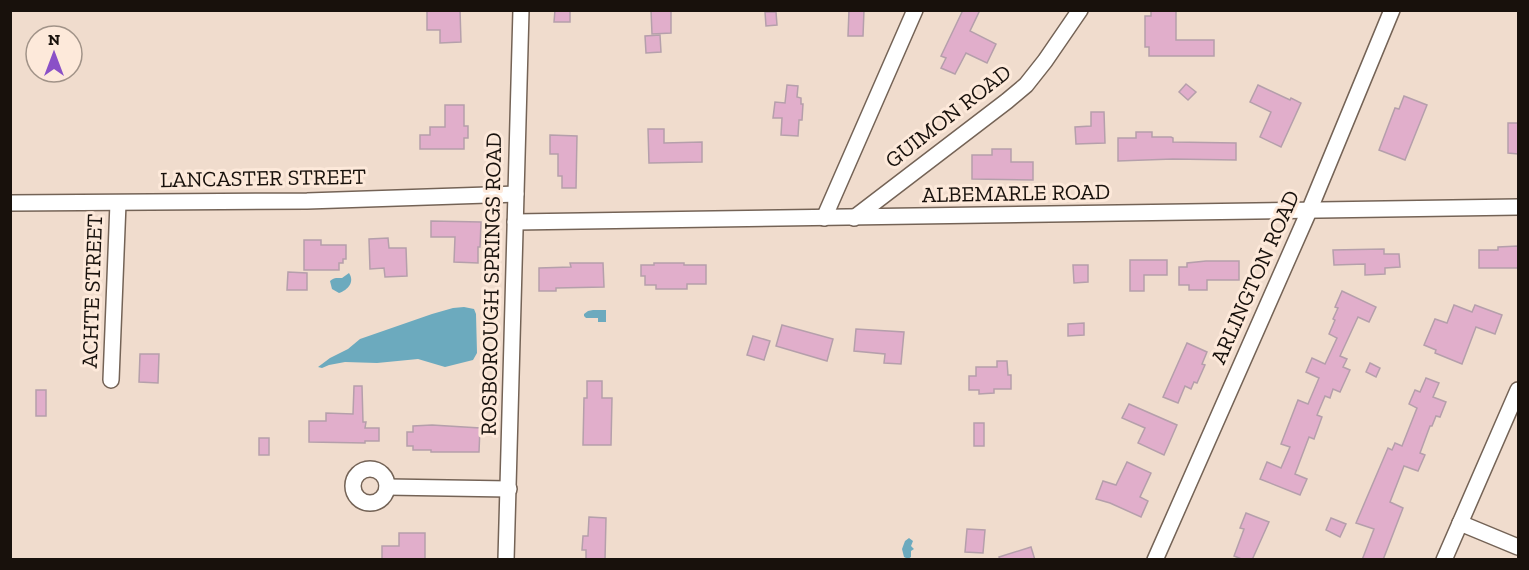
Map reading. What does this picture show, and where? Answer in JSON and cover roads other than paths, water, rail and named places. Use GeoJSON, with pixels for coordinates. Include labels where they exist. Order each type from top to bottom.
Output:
{"type":"FeatureCollection","features":[{"type":"Feature","properties":{"kind":"street","name":"ROSBOROUGH SPRINGS ROAD"},"geometry":{"type":"LineString","coordinates":[[506,560],[521,10]]}},
{"type":"Feature","properties":{"kind":"street"},"geometry":{"type":"LineString","coordinates":[[824,218],[915,10]]}},
{"type":"Feature","properties":{"kind":"street","name":"GUIMON ROAD"},"geometry":{"type":"LineString","coordinates":[[854,218],[1026,85],[1080,10]]}},
{"type":"Feature","properties":{"kind":"street","name":"ARLINGTON ROAD"},"geometry":{"type":"LineString","coordinates":[[1155,560],[1308,211],[1392,10]]}},
{"type":"Feature","properties":{"kind":"street","name":"LANCASTER STREET"},"geometry":{"type":"LineString","coordinates":[[10,203],[307,201],[516,195]]}},
{"type":"Feature","properties":{"kind":"street","name":"ACHTE STREET"},"geometry":{"type":"LineString","coordinates":[[111,380],[118,202]]}},
{"type":"Feature","properties":{"kind":"street","name":"ALBEMARLE ROAD"},"geometry":{"type":"LineString","coordinates":[[515,222],[1518,207]]}},
{"type":"Feature","properties":{"kind":"street"},"geometry":{"type":"LineString","coordinates":[[1444,560],[1518,390]]}},
{"type":"Feature","properties":{"kind":"street"},"geometry":{"type":"LineString","coordinates":[[387,487],[509,489]]}},
{"type":"Feature","properties":{"kind":"street"},"geometry":{"type":"LineString","coordinates":[[1460,524],[1518,547]]}},
{"type":"Feature","properties":{"kind":"water"},"geometry":{"type":"Polygon","coordinates":[[[349,273],[351,282],[348,288],[339,293],[332,289],[330,281],[334,278],[342,278],[349,273]]]}},
{"type":"Feature","properties":{"kind":"water"},"geometry":{"type":"Polygon","coordinates":[[[464,307],[474,309],[476,314],[477,353],[473,360],[445,367],[418,359],[377,363],[345,362],[318,367],[360,339],[432,314],[464,307]]]}},
{"type":"Feature","properties":{"kind":"water"},"geometry":{"type":"Polygon","coordinates":[[[606,310],[606,322],[598,322],[598,318],[584,316],[588,311],[606,310]]]}},
{"type":"Feature","properties":{"kind":"water"},"geometry":{"type":"Polygon","coordinates":[[[909,538],[913,541],[911,546],[914,549],[908,559],[904,557],[902,549],[909,538]]]}}]}
